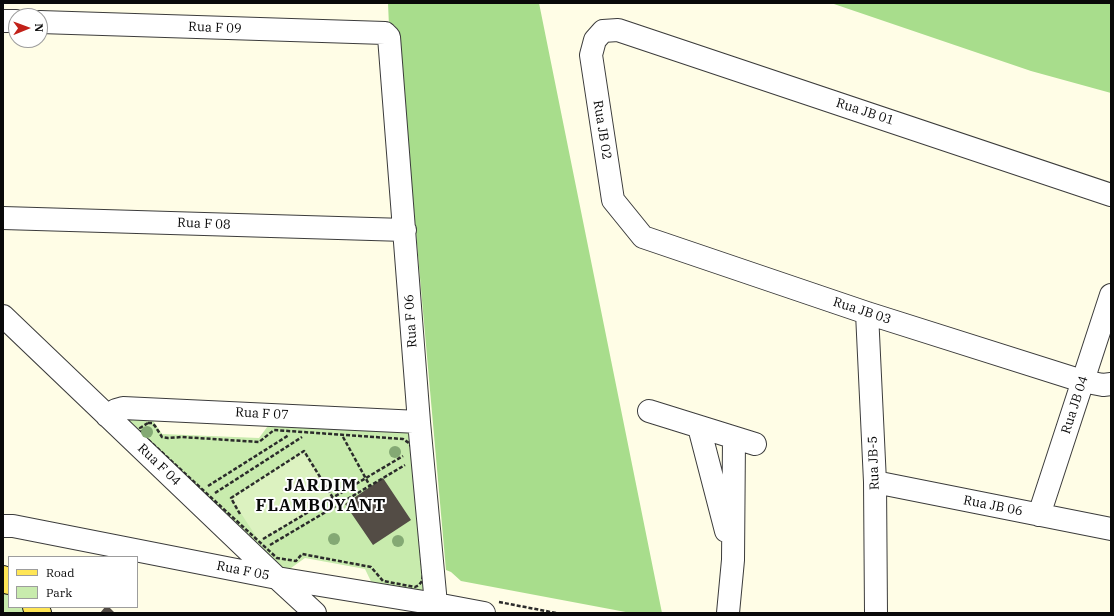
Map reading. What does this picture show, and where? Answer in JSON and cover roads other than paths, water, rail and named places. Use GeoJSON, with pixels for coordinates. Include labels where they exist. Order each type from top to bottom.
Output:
{"type":"FeatureCollection","features":[{"type":"Feature","properties":{"kind":"street","name":"Rua F 09"},"geometry":{"type":"LineString","coordinates":[[48,22],[385,32],[389,37]]}},
{"type":"Feature","properties":{"kind":"street","name":"Rua JB 01"},"geometry":{"type":"LineString","coordinates":[[618,30],[1111,195]]}},
{"type":"Feature","properties":{"kind":"street","name":"Rua JB 02"},"geometry":{"type":"LineString","coordinates":[[618,30],[602,31],[595,40],[591,55],[613,200],[643,237]]}},
{"type":"Feature","properties":{"kind":"street","name":"Rua F 06"},"geometry":{"type":"LineString","coordinates":[[389,37],[419,422],[436,604]]}},
{"type":"Feature","properties":{"kind":"street","name":"Rua F 08"},"geometry":{"type":"LineString","coordinates":[[3,218],[405,230]]}},
{"type":"Feature","properties":{"kind":"street","name":"Rua JB 03"},"geometry":{"type":"LineString","coordinates":[[643,237],[867,313],[1082,381],[1103,385],[1111,384]]}},
{"type":"Feature","properties":{"kind":"street","name":"Rua JB 04"},"geometry":{"type":"LineString","coordinates":[[1039,515],[1111,295]]}},
{"type":"Feature","properties":{"kind":"street","name":"Rua JB-5"},"geometry":{"type":"LineString","coordinates":[[867,313],[875,482],[876,613]]}},
{"type":"Feature","properties":{"kind":"street","name":"Rua F 04"},"geometry":{"type":"LineString","coordinates":[[3,316],[315,613]]}},
{"type":"Feature","properties":{"kind":"street","name":"Rua F 07"},"geometry":{"type":"LineString","coordinates":[[108,416],[116,410],[123,408],[419,422]]}},
{"type":"Feature","properties":{"kind":"street"},"geometry":{"type":"LineString","coordinates":[[649,411],[734,439],[755,444]]}},
{"type":"Feature","properties":{"kind":"street"},"geometry":{"type":"LineString","coordinates":[[700,427],[733,560]]}},
{"type":"Feature","properties":{"kind":"street"},"geometry":{"type":"LineString","coordinates":[[728,613],[733,560],[734,439]]}},
{"type":"Feature","properties":{"kind":"street","name":"Rua JB 06"},"geometry":{"type":"LineString","coordinates":[[875,482],[1111,529]]}},
{"type":"Feature","properties":{"kind":"street","name":"Rua F 05"},"geometry":{"type":"LineString","coordinates":[[3,526],[13,526],[277,578],[484,613]]}},
{"type":"Feature","properties":{"kind":"district","name":"JARDIM FLAMBOYANT"},"geometry":{"type":"Point","coordinates":[321,496]}}]}
